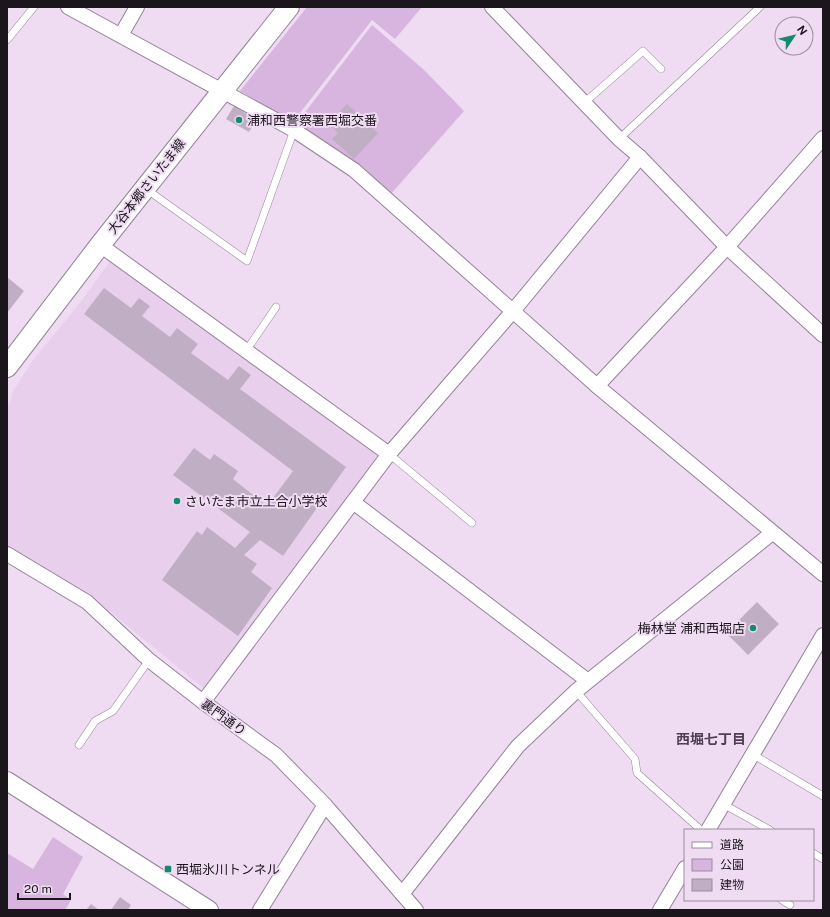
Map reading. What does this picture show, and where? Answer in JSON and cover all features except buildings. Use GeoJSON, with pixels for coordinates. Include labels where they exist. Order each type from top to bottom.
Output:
{"type":"FeatureCollection","features":[{"type":"Feature","properties":{"kind":"main road","name":"大谷本郷さいたま線"},"geometry":{"type":"LineString","coordinates":[[7,367],[144,188],[289,7]]}},
{"type":"Feature","properties":{"kind":"street"},"geometry":{"type":"LineString","coordinates":[[68,7],[294,130],[354,170],[597,386],[823,574]]}},
{"type":"Feature","properties":{"kind":"street"},"geometry":{"type":"LineString","coordinates":[[121,35],[137,7]]}},
{"type":"Feature","properties":{"kind":"street"},"geometry":{"type":"LineString","coordinates":[[492,7],[619,139],[640,157],[727,247],[823,335]]}},
{"type":"Feature","properties":{"kind":"street"},"geometry":{"type":"LineString","coordinates":[[597,386],[727,247],[823,138]]}},
{"type":"Feature","properties":{"kind":"street"},"geometry":{"type":"LineString","coordinates":[[203,702],[389,454],[513,311],[640,157]]}},
{"type":"Feature","properties":{"kind":"street"},"geometry":{"type":"LineString","coordinates":[[100,245],[389,454]]}},
{"type":"Feature","properties":{"kind":"street"},"geometry":{"type":"LineString","coordinates":[[353,502],[588,681]]}},
{"type":"Feature","properties":{"kind":"street"},"geometry":{"type":"LineString","coordinates":[[402,894],[518,746],[576,691],[772,533]]}},
{"type":"Feature","properties":{"kind":"street","name":"裏門通り"},"geometry":{"type":"LineString","coordinates":[[7,554],[86,602],[150,660],[203,702],[276,755],[325,805],[416,910]]}},
{"type":"Feature","properties":{"kind":"street"},"geometry":{"type":"LineString","coordinates":[[709,829],[823,635]]}},
{"type":"Feature","properties":{"kind":"street"},"geometry":{"type":"LineString","coordinates":[[7,781],[209,910]]}},
{"type":"Feature","properties":{"kind":"street"},"geometry":{"type":"LineString","coordinates":[[260,910],[325,805]]}},
{"type":"Feature","properties":{"kind":"street"},"geometry":{"type":"LineString","coordinates":[[660,910],[684,870]]}},
{"type":"Feature","properties":{"kind":"lane"},"geometry":{"type":"LineString","coordinates":[[7,40],[34,7]]}},
{"type":"Feature","properties":{"kind":"lane"},"geometry":{"type":"LineString","coordinates":[[619,139],[760,7]]}},
{"type":"Feature","properties":{"kind":"lane"},"geometry":{"type":"LineString","coordinates":[[584,103],[643,51],[661,69]]}},
{"type":"Feature","properties":{"kind":"lane"},"geometry":{"type":"LineString","coordinates":[[144,188],[247,261],[294,130]]}},
{"type":"Feature","properties":{"kind":"lane"},"geometry":{"type":"LineString","coordinates":[[246,351],[276,307]]}},
{"type":"Feature","properties":{"kind":"lane"},"geometry":{"type":"LineString","coordinates":[[389,454],[472,523]]}},
{"type":"Feature","properties":{"kind":"lane"},"geometry":{"type":"LineString","coordinates":[[79,745],[96,721],[113,711],[150,660]]}},
{"type":"Feature","properties":{"kind":"lane"},"geometry":{"type":"LineString","coordinates":[[576,691],[635,759],[637,773],[700,829]]}},
{"type":"Feature","properties":{"kind":"lane"},"geometry":{"type":"LineString","coordinates":[[752,754],[823,796]]}},
{"type":"Feature","properties":{"kind":"lane"},"geometry":{"type":"LineString","coordinates":[[722,804],[768,829]]}},
{"type":"Feature","properties":{"kind":"lane"},"geometry":{"type":"LineString","coordinates":[[814,854],[823,859]]}},
{"type":"Feature","properties":{"kind":"lane"},"geometry":{"type":"LineString","coordinates":[[784,901],[790,905]]}},
{"type":"Feature","properties":{"kind":"shaded area","name":"さいたま市立土合小学校"},"geometry":{"type":"Polygon","coordinates":[[[111,260],[382,455],[207,691],[92,597],[7,546],[7,411],[13,391],[33,360],[79,304],[111,260]]]}},
{"type":"Feature","properties":{"kind":"green space"},"geometry":{"type":"Polygon","coordinates":[[[307,7],[422,7],[395,39],[372,20],[293,122],[240,91],[307,7]]]}},
{"type":"Feature","properties":{"kind":"green space"},"geometry":{"type":"Polygon","coordinates":[[[372,25],[423,69],[464,111],[390,195],[296,124],[372,25]]]}},
{"type":"Feature","properties":{"kind":"green space"},"geometry":{"type":"Polygon","coordinates":[[[53,837],[83,857],[63,894],[71,900],[65,910],[7,910],[7,853],[33,869],[53,837]]]}},
{"type":"Feature","properties":{"kind":"place","name":"浦和西警察署西堀交番"},"geometry":{"type":"Point","coordinates":[239,120]}},
{"type":"Feature","properties":{"kind":"place","name":"さいたま市立土合小学校"},"geometry":{"type":"Point","coordinates":[177,501]}},
{"type":"Feature","properties":{"kind":"place","name":"梅林堂 浦和西堀店"},"geometry":{"type":"Point","coordinates":[753,628]}},
{"type":"Feature","properties":{"kind":"place","name":"西堀氷川トンネル"},"geometry":{"type":"Point","coordinates":[168,869]}},
{"type":"Feature","properties":{"kind":"district","name":"西堀七丁目"},"geometry":{"type":"Point","coordinates":[711,739]}}]}
